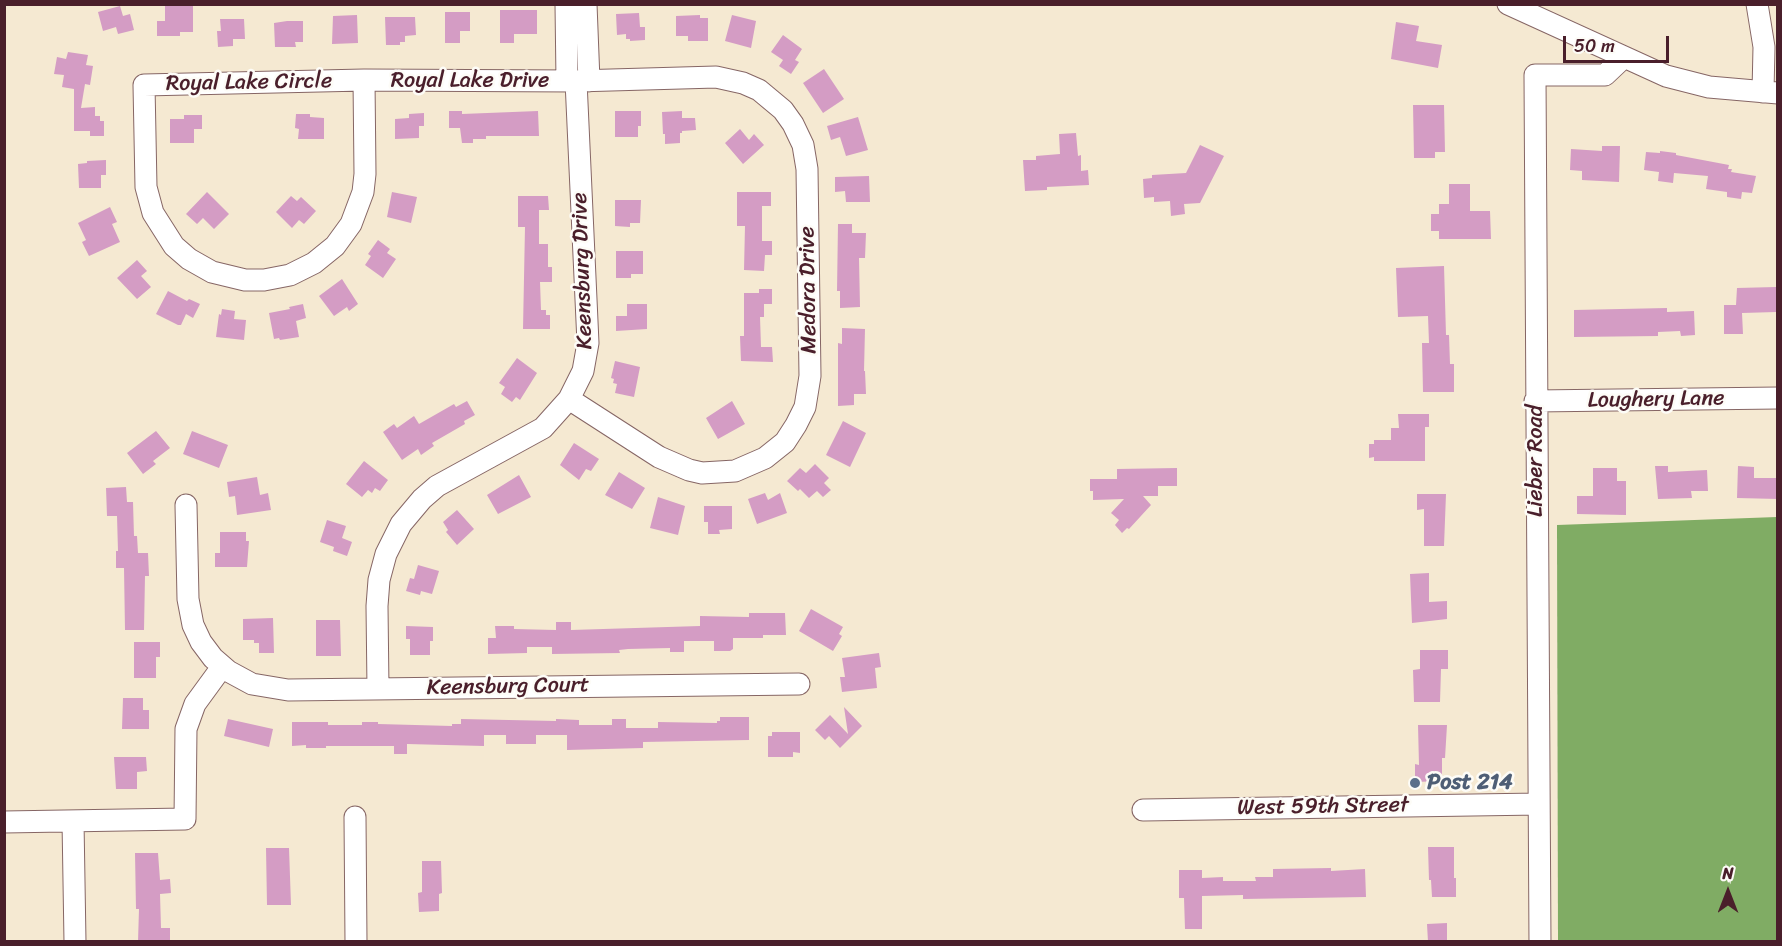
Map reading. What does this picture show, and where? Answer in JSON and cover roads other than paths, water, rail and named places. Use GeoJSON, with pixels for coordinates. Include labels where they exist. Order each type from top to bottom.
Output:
{"type":"FeatureCollection","features":[{"type":"Feature","properties":{"kind":"street","name":"Keensburg Drive"},"geometry":{"type":"LineString","coordinates":[[378,689],[379,580],[386,554],[401,525],[422,499],[437,486],[543,428],[569,399],[583,371],[588,343],[577,81],[566,4]]}},
{"type":"Feature","properties":{"kind":"street","name":"Keensburg Drive"},"geometry":{"type":"LineString","coordinates":[[577,81],[586,4]]}},
{"type":"Feature","properties":{"kind":"street"},"geometry":{"type":"LineString","coordinates":[[1508,4],[1666,76],[1709,87],[1770,93],[1758,4]]}},
{"type":"Feature","properties":{"kind":"street","name":"Lieber Road"},"geometry":{"type":"LineString","coordinates":[[1540,942],[1535,75],[1605,75],[1623,57]]}},
{"type":"Feature","properties":{"kind":"street","name":"Medora Drive"},"geometry":{"type":"LineString","coordinates":[[569,399],[670,464],[689,471],[722,473],[753,465],[785,442],[805,408],[810,376],[808,172],[803,145],[789,117],[773,100],[759,90],[724,78],[577,81]]}},
{"type":"Feature","properties":{"kind":"street","name":"Royal Lake Drive"},"geometry":{"type":"LineString","coordinates":[[364,80],[577,81]]}},
{"type":"Feature","properties":{"kind":"street","name":"Royal Lake Circle"},"geometry":{"type":"LineString","coordinates":[[364,80],[365,174],[363,192],[351,224],[335,246],[314,263],[290,275],[264,280],[244,280],[212,272],[189,259],[174,246],[153,213],[146,187],[144,85],[364,80]]}},
{"type":"Feature","properties":{"kind":"street","name":"Loughery Lane"},"geometry":{"type":"LineString","coordinates":[[1536,401],[1778,398]]}},
{"type":"Feature","properties":{"kind":"street","name":"Keensburg Court"},"geometry":{"type":"LineString","coordinates":[[186,505],[189,612],[198,637],[222,667],[252,684],[279,690],[799,684]]}},
{"type":"Feature","properties":{"kind":"street"},"geometry":{"type":"LineString","coordinates":[[4,822],[185,819],[186,729],[195,704],[222,667]]}},
{"type":"Feature","properties":{"kind":"street","name":"West 59th Street"},"geometry":{"type":"LineString","coordinates":[[1143,810],[1539,804]]}},
{"type":"Feature","properties":{"kind":"street"},"geometry":{"type":"LineString","coordinates":[[355,817],[356,942]]}},
{"type":"Feature","properties":{"kind":"street"},"geometry":{"type":"LineString","coordinates":[[73,821],[75,942]]}},
{"type":"Feature","properties":{"kind":"place","name":"Post 214"},"geometry":{"type":"Point","coordinates":[1415,783]}}]}
